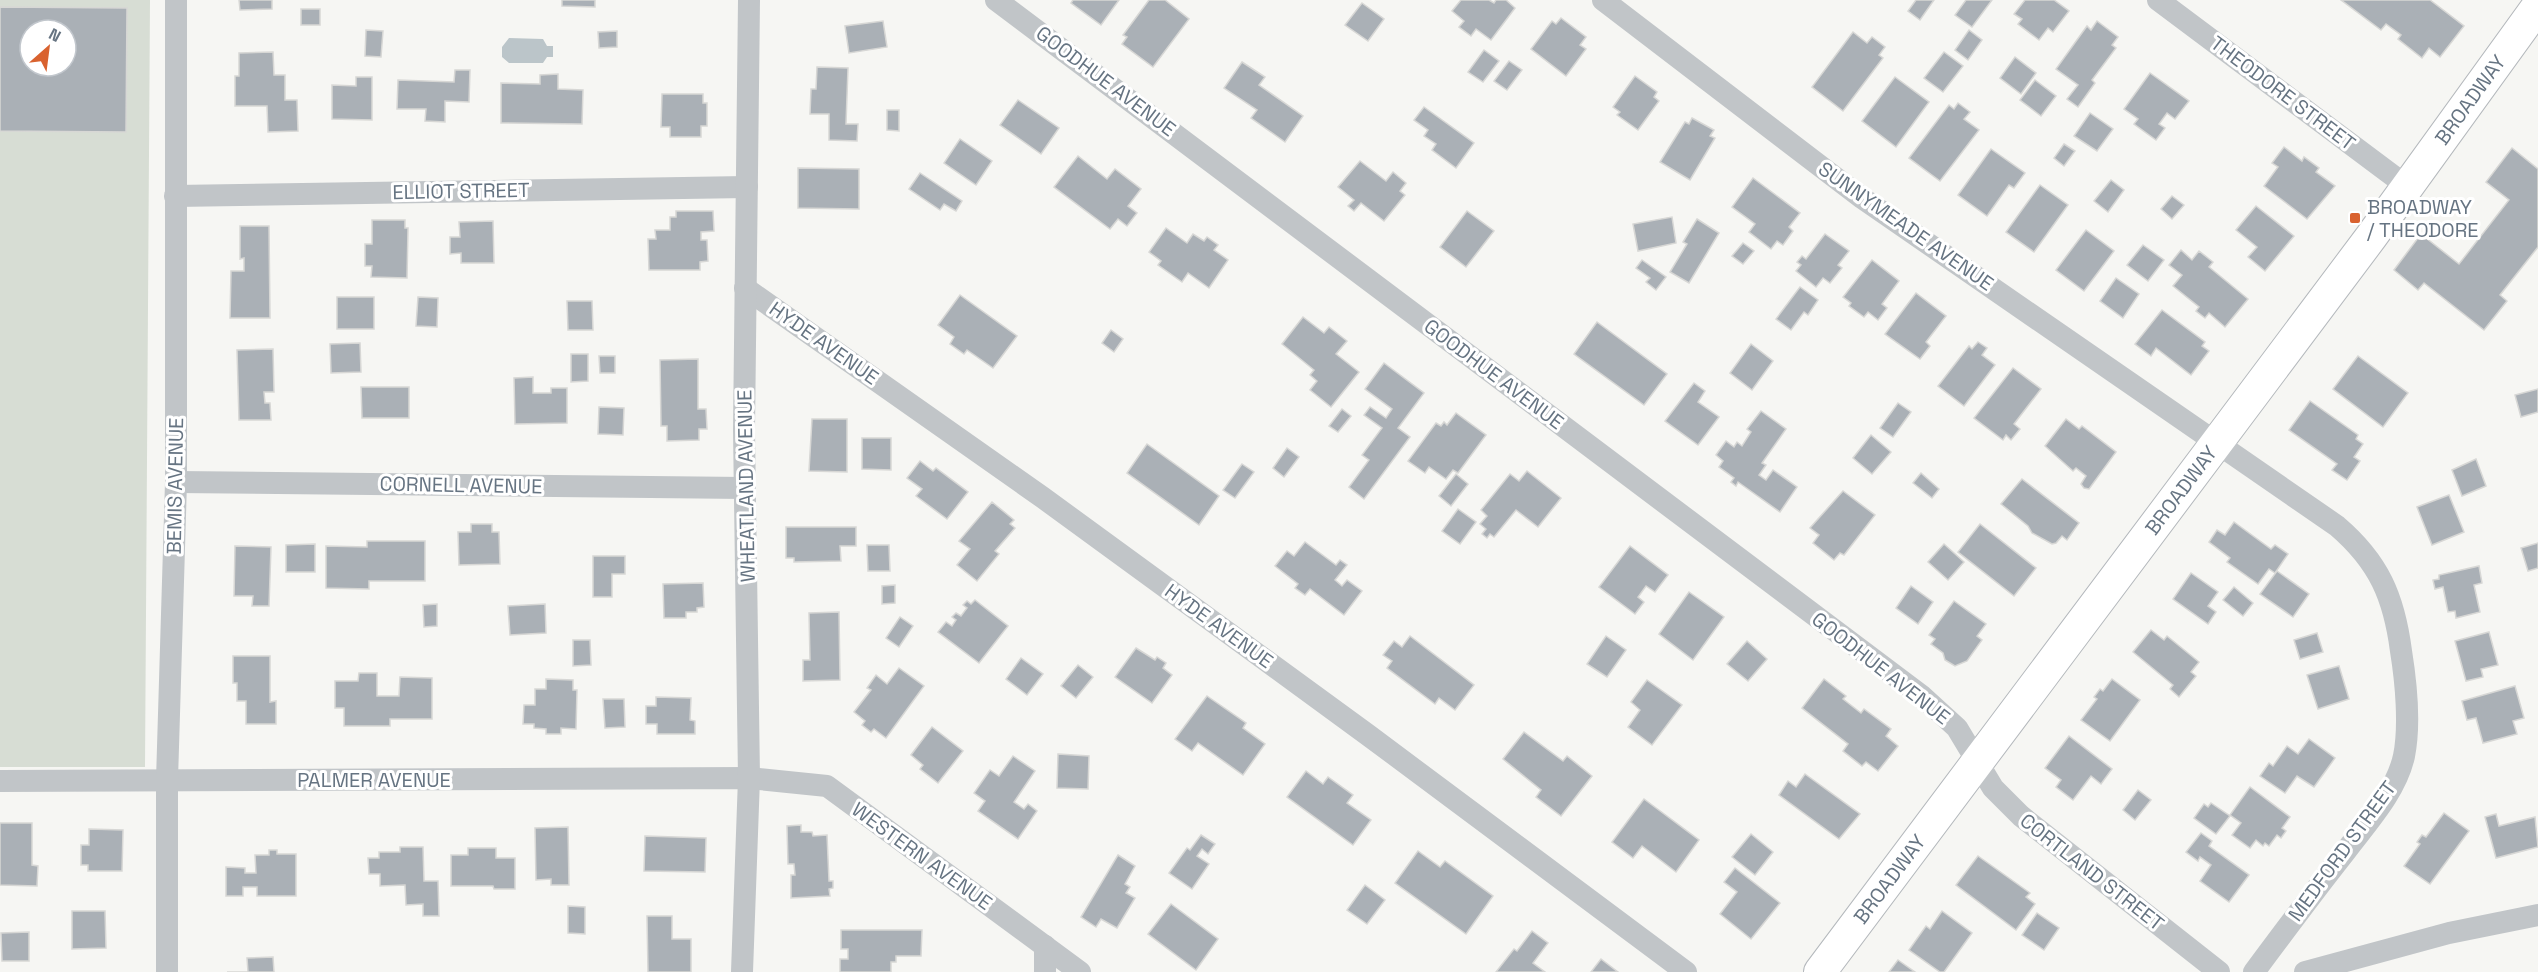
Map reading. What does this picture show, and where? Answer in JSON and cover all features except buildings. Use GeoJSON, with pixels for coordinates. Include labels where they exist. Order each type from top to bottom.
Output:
{"type":"FeatureCollection","features":[{"type":"Feature","properties":{"kind":"main road","name":"BROADWAY"},"geometry":{"type":"LineString","coordinates":[[1820,972],[2536,13]]}},
{"type":"Feature","properties":{"kind":"street","name":"BEMIS AVENUE"},"geometry":{"type":"LineString","coordinates":[[167,972],[167,780],[176,482],[176,0]]}},
{"type":"Feature","properties":{"kind":"street","name":"WHEATLAND AVENUE"},"geometry":{"type":"LineString","coordinates":[[742,972],[749,778],[745,488],[749,0]]}},
{"type":"Feature","properties":{"kind":"street","name":"GOODHUE AVENUE"},"geometry":{"type":"LineString","coordinates":[[996,0],[1922,696],[1957,728],[1978,761]]}},
{"type":"Feature","properties":{"kind":"street","name":"SUNNYMEADE AVENUE"},"geometry":{"type":"LineString","coordinates":[[1604,0],[1862,198],[2217,442]]}},
{"type":"Feature","properties":{"kind":"street","name":"THEODORE STREET"},"geometry":{"type":"LineString","coordinates":[[2158,0],[2408,187]]}},
{"type":"Feature","properties":{"kind":"street","name":"ELLIOT STREET"},"geometry":{"type":"LineString","coordinates":[[175,196],[747,187]]}},
{"type":"Feature","properties":{"kind":"street","name":"HYDE AVENUE"},"geometry":{"type":"LineString","coordinates":[[746,288],[1042,496],[1686,972]]}},
{"type":"Feature","properties":{"kind":"street","name":"MEDFORD STREET"},"geometry":{"type":"LineString","coordinates":[[2217,442],[2337,526],[2356,542],[2382,579],[2397,618],[2403,661],[2406,740],[2398,773],[2383,801],[2253,972]]}},
{"type":"Feature","properties":{"kind":"street","name":"CORNELL AVENUE"},"geometry":{"type":"LineString","coordinates":[[176,482],[745,488]]}},
{"type":"Feature","properties":{"kind":"street","name":"CORTLAND STREET"},"geometry":{"type":"LineString","coordinates":[[1978,761],[1993,788],[2021,816],[2219,972]]}},
{"type":"Feature","properties":{"kind":"street","name":"PALMER AVENUE"},"geometry":{"type":"LineString","coordinates":[[0,781],[749,778]]}},
{"type":"Feature","properties":{"kind":"street","name":"WESTERN AVENUE"},"geometry":{"type":"LineString","coordinates":[[749,778],[827,786],[1080,972]]}},
{"type":"Feature","properties":{"kind":"street"},"geometry":{"type":"LineString","coordinates":[[2305,972],[2450,933],[2538,915]]}},
{"type":"Feature","properties":{"kind":"street"},"geometry":{"type":"LineString","coordinates":[[1045,946],[1045,972]]}},
{"type":"Feature","properties":{"kind":"shaded area"},"geometry":{"type":"Polygon","coordinates":[[[0,0],[150,0],[145,767],[0,767],[0,0]]]}},
{"type":"Feature","properties":{"kind":"shaded area"},"geometry":{"type":"Polygon","coordinates":[[[509,38],[543,39],[547,46],[553,46],[553,57],[547,57],[543,63],[509,63],[502,57],[502,47],[509,38]]]}},
{"type":"Feature","properties":{"kind":"place","name":"BROADWAY / THEODORE"},"geometry":{"type":"Point","coordinates":[2355,218]}}]}
